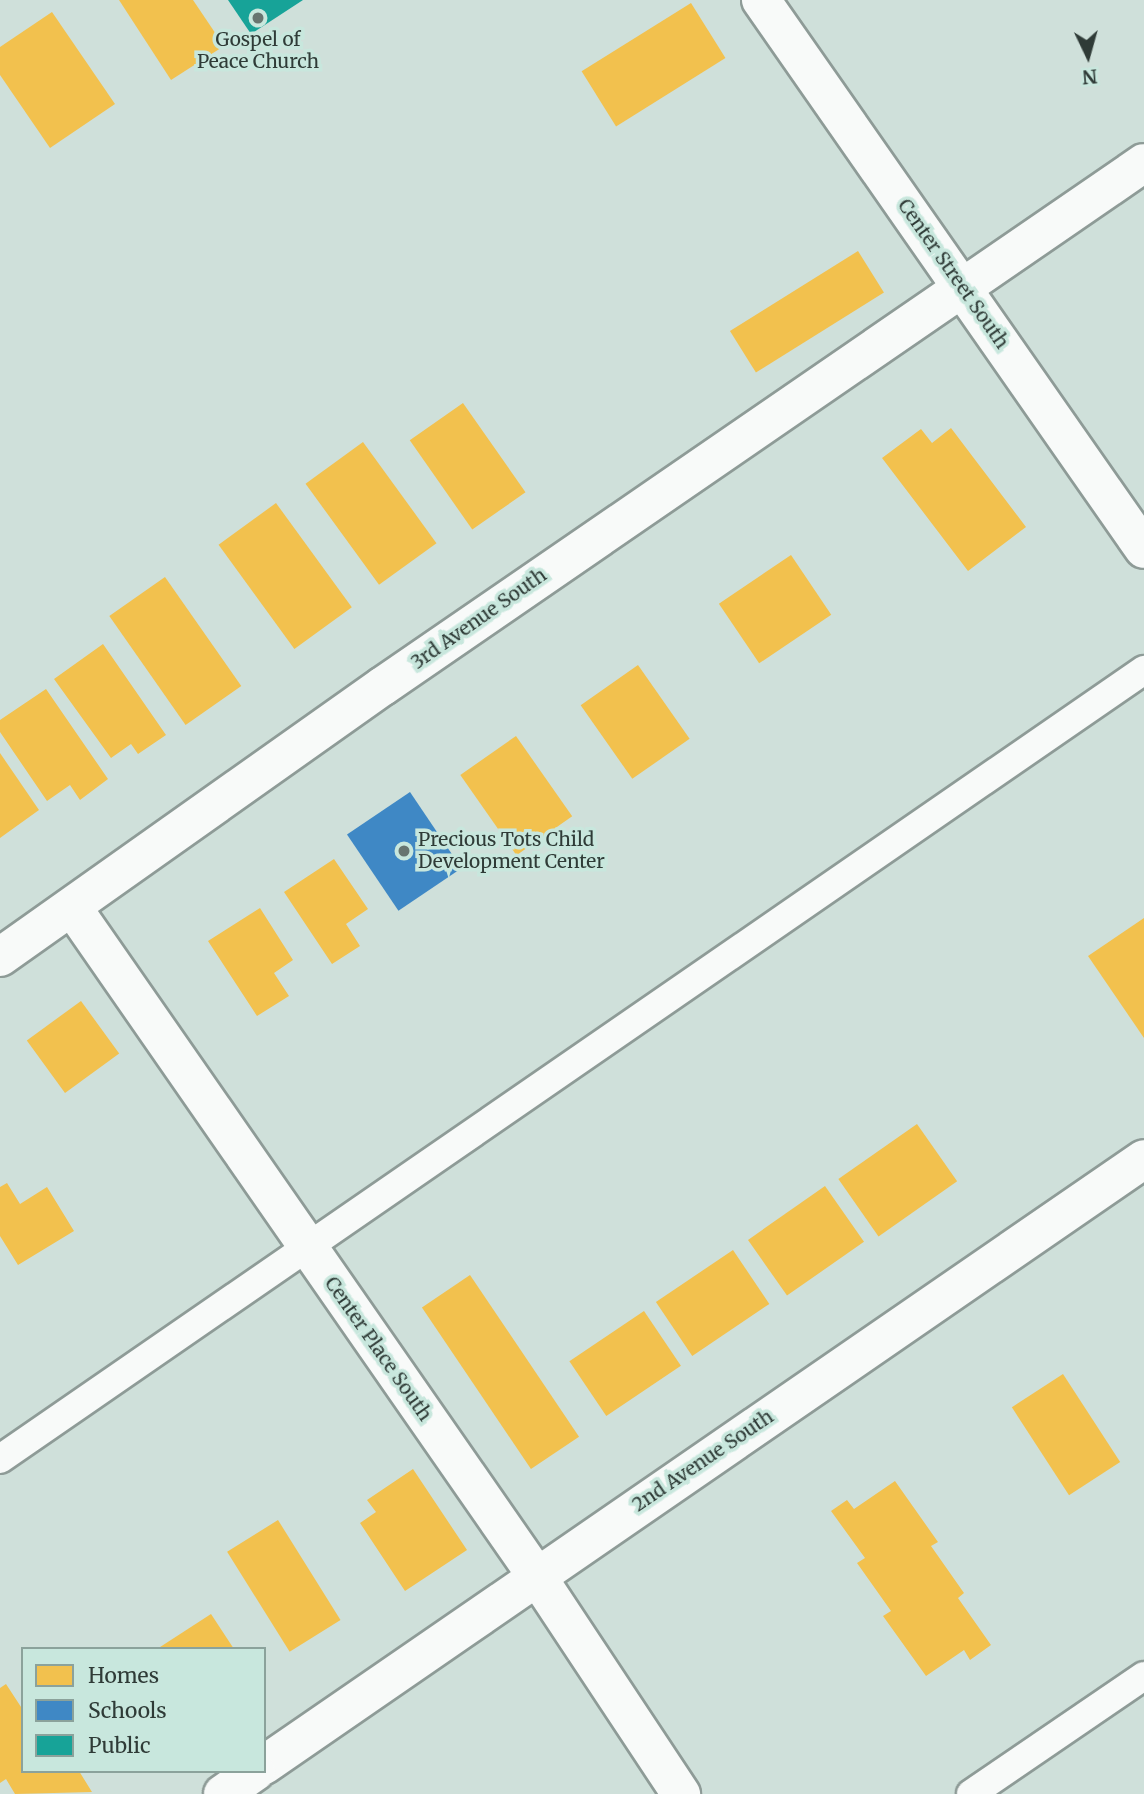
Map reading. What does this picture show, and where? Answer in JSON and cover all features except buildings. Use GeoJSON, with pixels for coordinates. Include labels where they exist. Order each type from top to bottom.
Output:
{"type":"FeatureCollection","features":[{"type":"Feature","properties":{"kind":"street","name":"Center Street South"},"geometry":{"type":"LineString","coordinates":[[761,0],[1144,549]]}},
{"type":"Feature","properties":{"kind":"street","name":"3rd Avenue South"},"geometry":{"type":"LineString","coordinates":[[0,957],[962,286],[1144,163]]}},
{"type":"Feature","properties":{"kind":"street","name":"Center Place South"},"geometry":{"type":"LineString","coordinates":[[72,907],[536,1575],[681,1794]]}},
{"type":"Feature","properties":{"kind":"street","name":"2nd Avenue South"},"geometry":{"type":"LineString","coordinates":[[266,1764],[536,1575],[1144,1159]]}},
{"type":"Feature","properties":{"kind":"street"},"geometry":{"type":"LineString","coordinates":[[223,1794],[253,1773]]}},
{"type":"Feature","properties":{"kind":"lane"},"geometry":{"type":"LineString","coordinates":[[0,1459],[309,1250],[1144,670]]}},
{"type":"Feature","properties":{"kind":"lane"},"geometry":{"type":"LineString","coordinates":[[971,1794],[1144,1676]]}},
{"type":"Feature","properties":{"kind":"place","name":"Gospel of Peace Church"},"geometry":{"type":"Point","coordinates":[258,18]}},
{"type":"Feature","properties":{"kind":"place","name":"Precious Tots Child Development Center"},"geometry":{"type":"Point","coordinates":[404,851]}}]}
